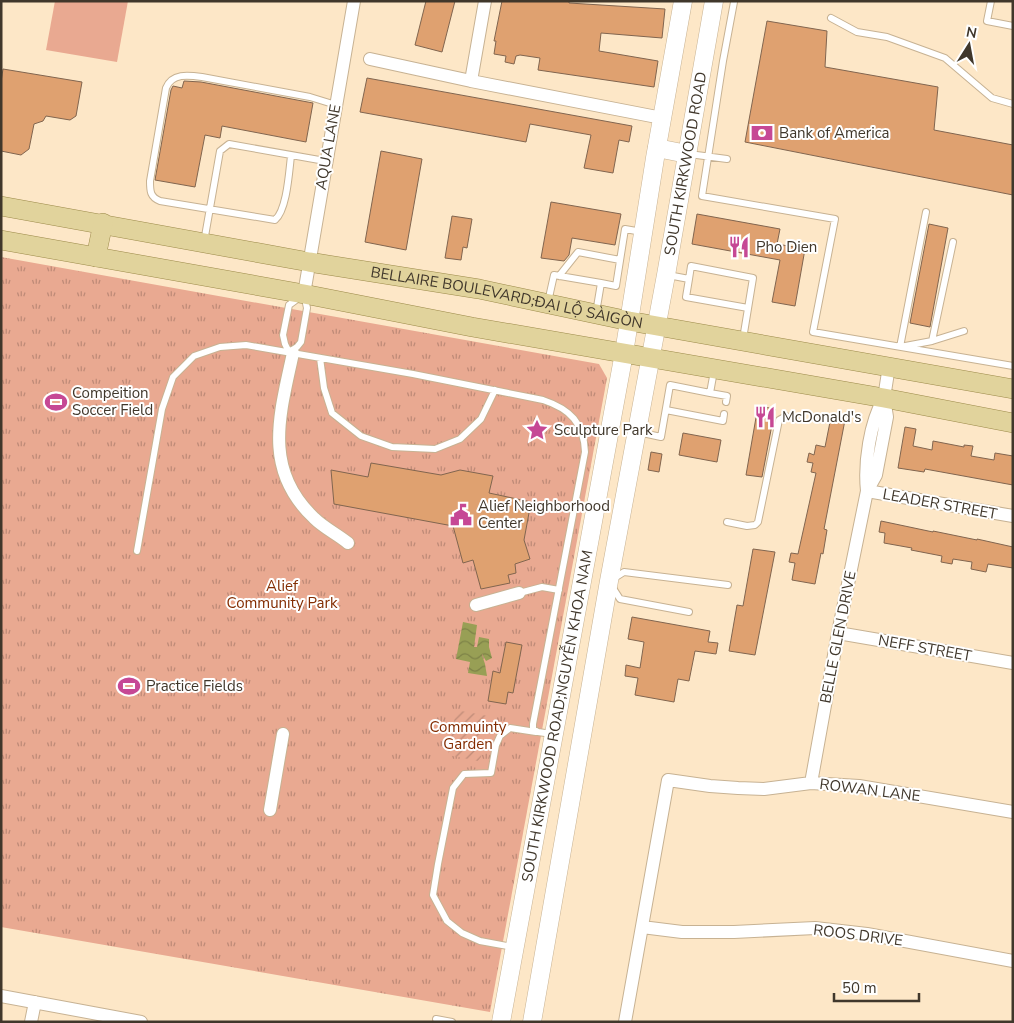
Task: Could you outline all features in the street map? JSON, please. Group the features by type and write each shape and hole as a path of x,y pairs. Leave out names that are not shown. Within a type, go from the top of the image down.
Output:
{"main road":[{"name":"SOUTH KIRKWOOD ROAD","path":"629,321 683,1"},
{"name":"SOUTH KIRKWOOD ROAD","path":"656,325 714,1"},
{"path":"657,148 687,154"},
{"name":"BELLAIRE BOULEVARD;ĐẠI LỘ SÀIGÒN","path":"1,206 103,223 309,262 479,289 629,321 1013,389"},
{"path":"96,257 103,223"},
{"path":"1,240 304,294 472,327 884,398 1013,423"},
{"name":"SOUTH KIRKWOOD ROAD;NGUYỄN KHOA NAM","path":"501,1022 546,733 582,576 629,321"},
{"name":"SOUTH KIRKWOOD ROAD;NGUYỄN KHOA NAM","path":"532,1022 656,325"},
{"path":"582,576 609,581"},
{"path":"546,733 581,740"}],"street":[{"name":"AQUA LANE","path":"304,294 325,161 354,1"},
{"path":"471,81 485,1"},
{"path":"370,59 471,81 662,118"},
{"path":"291,352 278,435 279,452 286,479 295,498 315,520 348,543"},
{"name":"BELLE GLEN DRIVE","path":"811,783 838,632 867,491 865,472 876,413 884,398 889,366"},
{"name":"LEADER STREET","path":"867,491 1013,516"},
{"path":"476,605 521,592"},
{"name":"NEFF STREET","path":"838,632 1013,663"},
{"path":"270,810 283,734"},
{"name":"ROWAN LANE","path":"642,927 668,780 764,789 811,783 859,786 1013,812"},
{"path":"625,1022 642,927"},
{"name":"ROOS DRIVE","path":"642,927 682,932 734,932 815,928 867,934 1013,961"},
{"path":"1,996 141,1022"},
{"path":"32,1022 35,1002"}],"lane":[{"path":"991,1 987,21 1013,26"},
{"path":"734,2 702,196 835,219 814,332 1013,366"},
{"path":"831,18 857,32 887,37 945,58 992,98 1013,104"},
{"path":"292,156 283,208 280,216 275,220 160,201 154,199 151,195 150,181 166,88 169,82 181,76 202,76 310,97 336,105"},
{"path":"204,242 220,152 229,144 325,161"},
{"path":"687,154 727,159"},
{"path":"900,347 926,212"},
{"path":"548,304 554,275 616,286 625,229 643,232"},
{"path":"932,342 953,242"},
{"path":"559,276 578,252 620,260"},
{"path":"742,341 748,308 753,278 691,266 686,297 748,308"},
{"path":"618,275 636,278"},
{"path":"666,275 688,279"},
{"path":"596,314 601,284"},
{"path":"304,294 307,308 301,342 291,352 285,344 283,335 289,305 304,294"},
{"path":"900,347 932,342 964,331"},
{"path":"137,551 162,409 174,377 194,356 220,347 246,345 291,352 495,390 543,400 560,406 570,413 581,428 584,460 533,724 533,729 546,733"},
{"path":"320,358 324,388 332,413 361,436 392,447 435,449 460,439 481,419 495,390"},
{"path":"714,396 715,369"},
{"path":"636,432 661,437 670,385 679,390 702,395 727,396 726,402"},
{"path":"666,410 684,410 713,416 723,421 724,414"},
{"path":"726,522 747,526 756,525 758,522 779,420 786,416"},
{"path":"689,612 620,599 609,581 624,572 728,585"},
{"path":"521,592 542,586 559,590"},
{"path":"514,947 480,941 462,933 447,921 434,894 438,864 453,788 464,774 491,773 496,745 500,736 510,728 546,733"},
{"path":"436,1019 452,1022"}],"green space":[{"path":"55,1 128,1 117,62 46,50"},
{"name":"Alief Community Park","path":"1,257 599,364 607,378 490,1012 1,927"},
{"name":"Commuinty Garden","path":"456,710 488,716 481,757 478,761 448,755"}],"water":[{"path":"463,622 477,625 474,647 477,647 479,637 489,639 492,658 486,661 482,654 487,676 468,673 470,662 456,659"}],"building":[{"path":"426,1 455,1 442,52 415,45"},
{"path":"502,1 569,1 569,3 665,9 662,38 601,33 599,51 658,61 654,87 538,70 540,58 520,55 516,56 514,64 505,62 506,56 494,54 496,41 494,41"},
{"path":"767,21 827,31 825,67 938,87 934,130 1013,145 1013,195 745,142"},
{"path":"3,69 82,82 76,116 70,120 46,116 43,121 34,124 29,149 21,155 1,151 1,82"},
{"path":"367,78 632,126 629,142 619,140 613,173 584,168 591,135 530,124 526,142 360,112"},
{"path":"184,81 201,82 313,103 306,142 222,126 220,138 205,135 195,187 155,180 171,90 173,86 182,88"},
{"path":"381,151 422,159 406,250 365,242"},
{"path":"551,202 621,214 615,245 572,238 569,255 564,261 541,258"},
{"path":"697,214 780,229 777,244 805,249 795,306 772,302 780,260 692,244"},
{"path":"452,216 472,219 467,248 463,247 461,260 445,258"},
{"path":"929,224 948,228 930,327 910,323"},
{"path":"758,406 775,409 762,477 746,475"},
{"path":"831,417 845,420 824,529 827,530 823,554 821,553 815,584 792,580 795,563 789,562 791,553 798,554 816,473 811,472 813,463 807,462 809,453 814,455 816,445 825,447"},
{"path":"905,427 916,429 913,446 932,450 933,441 964,447 964,445 973,446 971,456 994,460 995,453 1013,456 1013,485 925,469 924,472 898,468"},
{"path":"683,433 721,440 717,462 679,455"},
{"path":"651,452 662,454 659,472 648,470"},
{"name":"Alief Neighborhood Center","path":"371,463 441,475 460,470 493,476 489,493 531,502 524,540 530,559 515,564 516,573 508,575 510,583 481,589 473,560 463,563 453,526 334,504 331,470 368,477"},
{"path":"881,521 1013,547 1013,568 988,564 986,572 971,569 972,562 953,559 952,564 941,562 942,556 884,543 885,533 879,532"},
{"path":"753,549 775,552 755,655 729,651 737,605 743,606"},
{"path":"632,617 710,631 708,642 718,643 716,654 695,651 689,681 678,679 674,702 635,695 638,678 625,676 626,665 640,668 644,642 628,639"},
{"path":"506,642 522,645 513,693 508,692 506,704 488,701 493,671 500,673"}],"place":[{"name":"Bank of America","path":"762,133"},
{"name":"Pho Dien","path":"739,247"},
{"name":"Compeition Soccer Field","path":"56,402"},
{"name":"McDonald's","path":"765,417"},
{"name":"Sculpture Park","path":"537,430"},
{"name":"Alief Neighborhood Center","path":"461,515"},
{"name":"Practice Fields","path":"129,686"}]}
